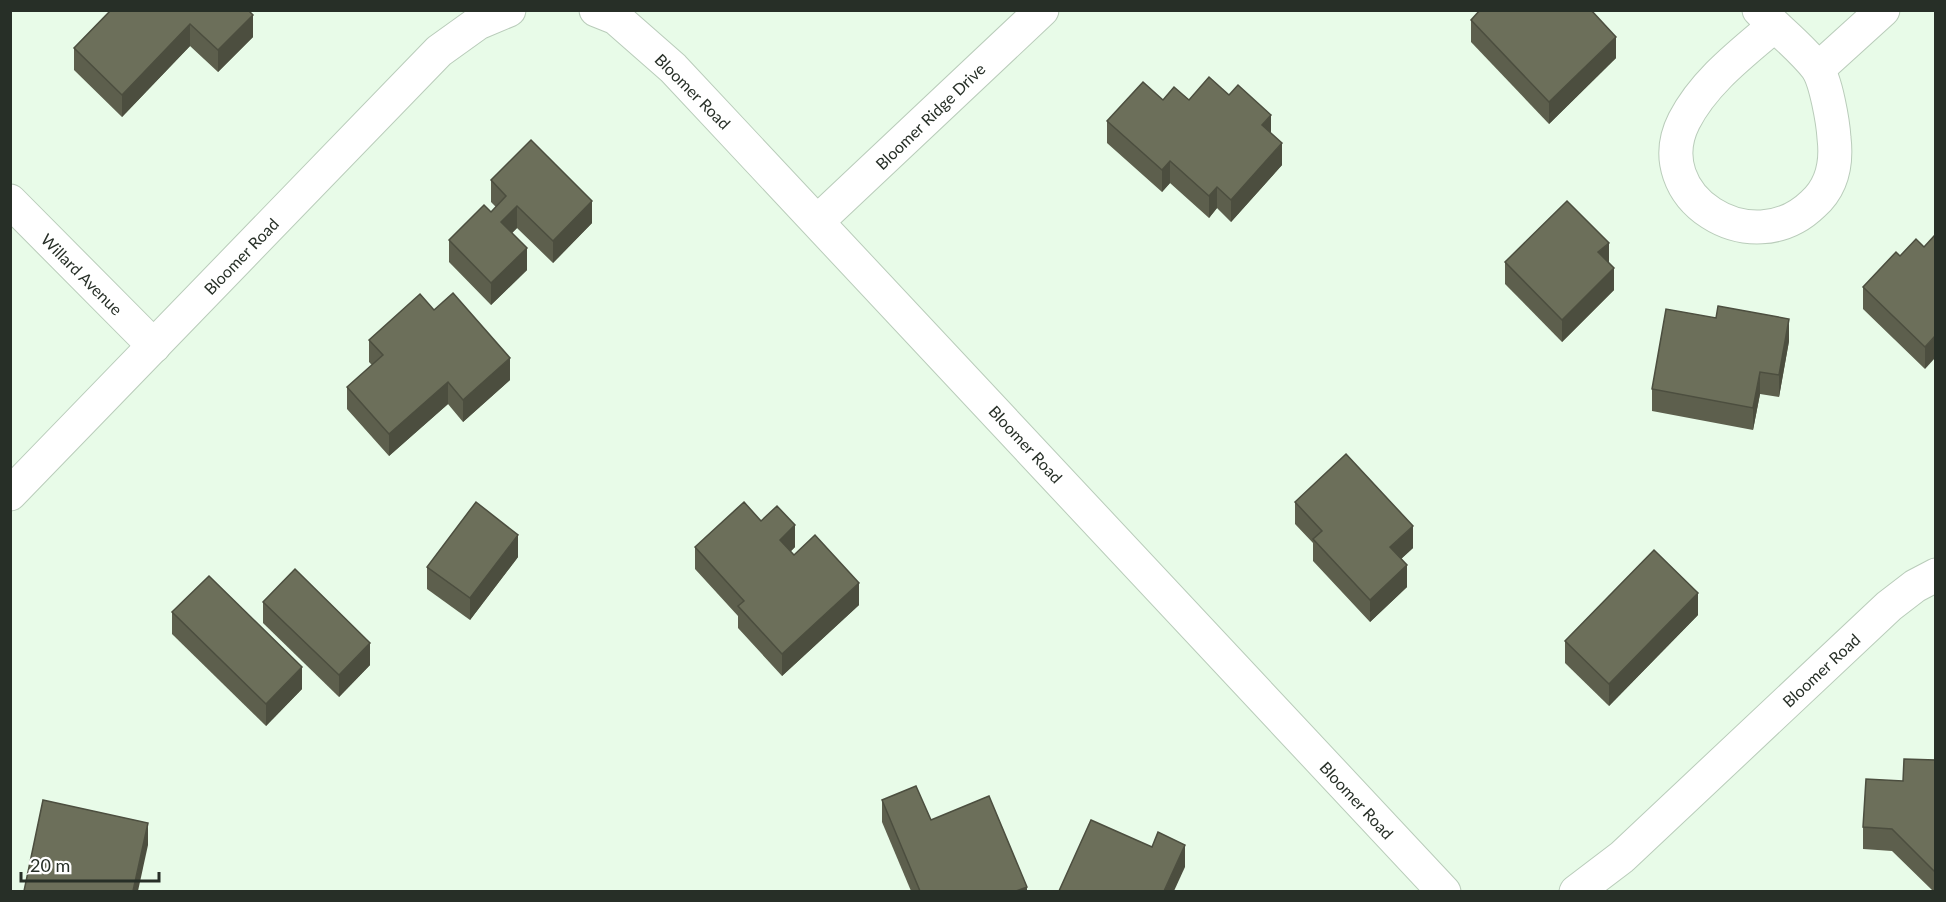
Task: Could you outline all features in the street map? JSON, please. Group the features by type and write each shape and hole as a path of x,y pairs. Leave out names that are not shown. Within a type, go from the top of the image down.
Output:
{"street":[{"name":"Bloomer Road","path":"10,494 439,51 478,23 508,10"},
{"name":"Bloomer Road","path":"596,10 616,18 672,68 818,221 1444,891"},
{"name":"Bloomer Ridge Drive","path":"818,221 1042,10"},
{"path":"1818,69 1883,10"},
{"path":"1766,18 1818,69 1833,124 1836,154 1829,183 1821,196 1804,213 1788,223 1760,229 1735,226 1713,216 1693,196 1681,176 1676,153 1683,123 1707,88 1736,58 1766,18"},
{"name":"Willard Avenue","path":"10,201 154,346"},
{"name":"Bloomer Road","path":"1576,891 1622,857 1889,606 1915,586 1935,575"}],"building":[{"path":"111,10 248,10 253,15 218,50 190,24 122,95 74,48"},
{"path":"1480,10 1591,10 1616,37 1549,102 1471,20"},
{"path":"1209,77 1229,95 1238,85 1271,115 1262,125 1282,143 1231,200 1217,187 1209,196 1170,161 1162,170 1107,121 1143,82 1163,100 1174,87 1189,100"},
{"path":"531,140 592,201 553,241 517,206 501,222 527,248 491,283 449,240 484,205 491,212 506,196 491,180"},
{"path":"1567,201 1609,243 1598,252 1614,268 1562,320 1505,262"},
{"path":"1935,235 1935,336 1925,347 1863,287 1896,252 1900,256 1916,239 1924,247"},
{"path":"453,293 510,358 463,400 448,382 389,434 347,387 383,355 369,340 420,294 434,310"},
{"path":"1718,306 1789,319 1779,375 1760,372 1753,408 1652,389 1666,309 1716,318"},
{"path":"1346,454 1413,526 1390,547 1407,565 1370,600 1313,539 1322,531 1295,502"},
{"path":"476,502 518,535 470,598 427,567"},
{"path":"744,502 761,521 777,506 795,525 780,540 794,555 815,535 859,583 782,654 738,606 744,601 695,547"},
{"path":"1654,550 1698,593 1609,684 1565,641"},
{"path":"295,569 370,643 339,675 263,602"},
{"path":"209,576 302,667 266,704 172,612"},
{"path":"1904,759 1935,760 1935,872 1892,829 1863,827 1866,779 1903,781"},
{"path":"916,786 931,820 989,796 1027,887 1016,891 920,891 882,800"},
{"path":"43,800 148,823 133,891 24,891"},
{"path":"1091,820 1152,847 1158,832 1185,845 1164,891 1059,891"}]}
